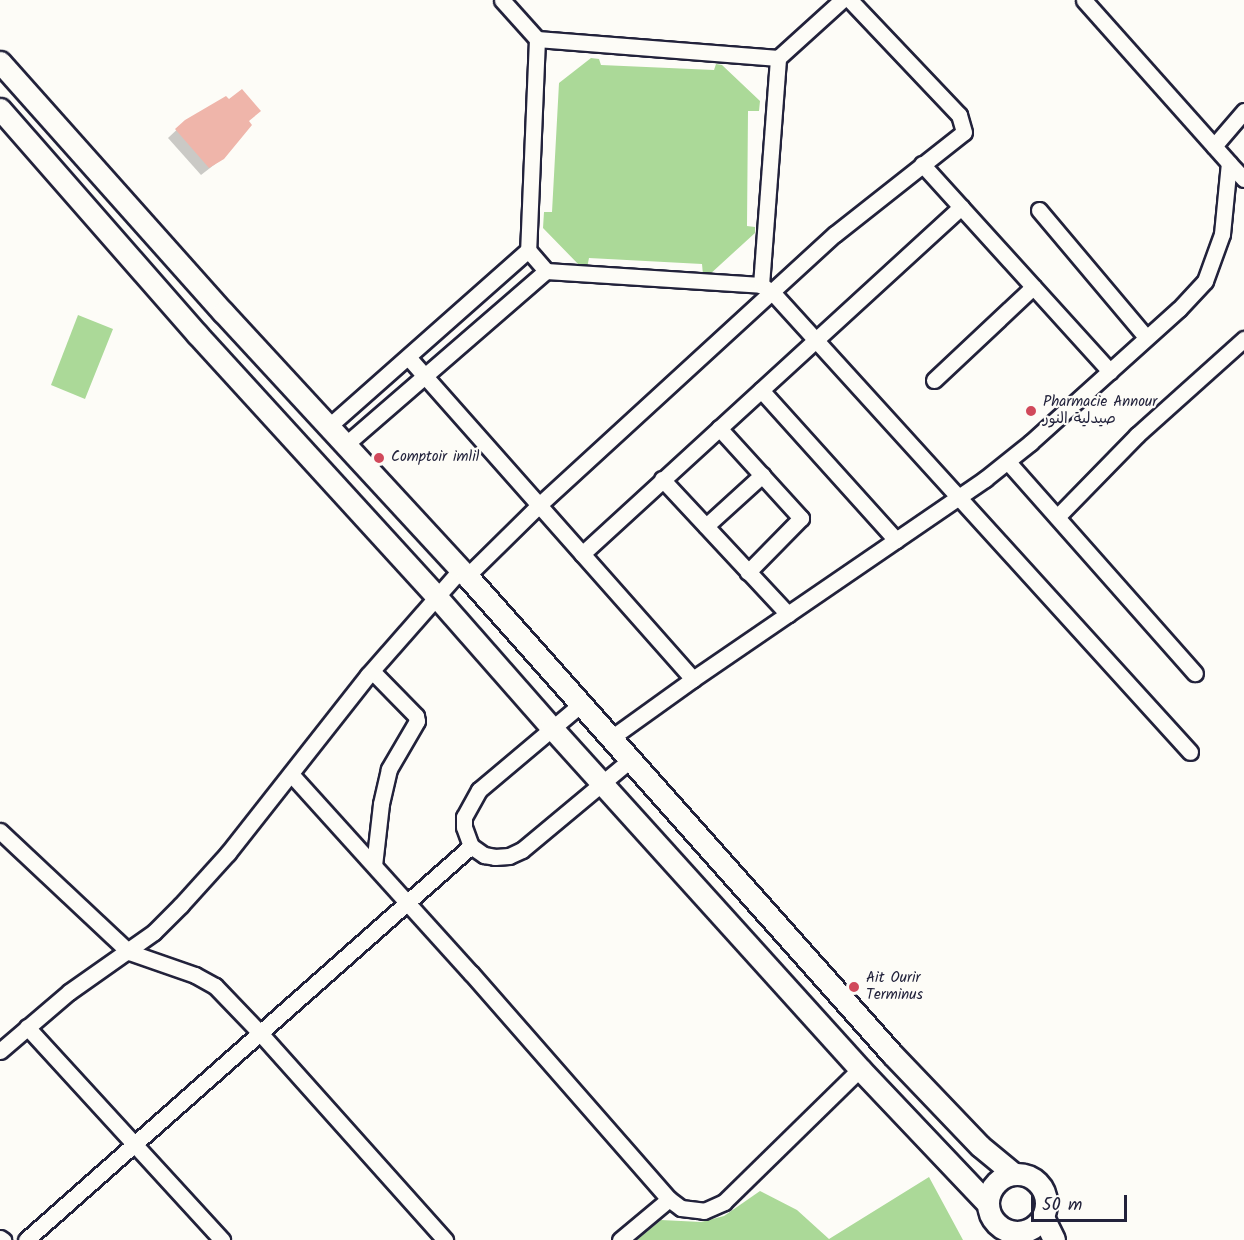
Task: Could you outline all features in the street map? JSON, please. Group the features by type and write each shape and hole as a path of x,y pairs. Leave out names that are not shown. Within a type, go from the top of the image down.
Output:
{"main road":[{"path":"0,109 197,334 435,595 551,727 861,1069 988,1204 996,1224 1020,1236 1043,1217 1047,1207 1041,1187 1034,1179 1014,1174 980,1146 892,1054 464,573 4,75"},
{"path":"160,292 186,270"},
{"path":"197,334 223,312"},
{"path":"988,1204 995,1184 1014,1174"},
{"path":"1043,1217 1054,1240"}],"street":[{"path":"502,0 537,39 778,58"},
{"path":"767,289 778,58 842,0"},
{"path":"0,1051 69,992 129,952 154,932 228,853 435,595 464,573 539,505 698,358 767,289 922,164 956,140 963,132 963,124 959,115 850,0"},
{"path":"1084,0 1244,179"},
{"path":"537,39 528,250 546,271 767,289 1190,752"},
{"path":"1214,146 1244,111"},
{"path":"611,738 1008,462 1194,294 1212,267 1222,234 1229,163"},
{"path":"922,164 1110,371"},
{"path":"582,554 961,207"},
{"path":"1039,210 1146,337"},
{"path":"328,427 528,250"},
{"path":"345,445 546,271"},
{"path":"934,380 1033,287"},
{"path":"1058,517 1137,435 1244,339"},
{"path":"408,357 423,377 693,679"},
{"path":"761,390 896,540"},
{"path":"719,428 801,518 748,572"},
{"path":"1008,462 1195,673"},
{"path":"706,526 762,475"},
{"path":"662,479 788,614"},
{"path":"372,671 416,716 417,721 389,769 381,804 374,865"},
{"path":"580,705 478,790 464,817 464,827 471,846 484,855 495,857 509,856 522,850 630,760"},
{"path":"291,774 408,902 669,1199 681,1208 693,1212 714,1209 724,1202 861,1069"},
{"path":"0,831 129,952 195,975 215,986 260,1033 445,1240"},
{"path":"26,1240 471,846"},
{"path":"27,1027 222,1240"},
{"path":"620,1240 669,1199"}],"green space":[{"path":"591,58 599,59 601,65 714,70 716,64 722,65 760,101 759,111 748,111 747,226 755,227 755,233 709,275 703,275 702,264 589,258 587,268 581,267 543,228 544,212 552,212 559,83"},
{"path":"78,315 113,329 85,399 51,385"},
{"path":"929,1177 963,1240 637,1240 661,1220 701,1222 724,1216 760,1191 797,1210 829,1239"}],"building":[{"path":"242,89 261,111 249,121 252,125 224,159 209,168 175,129 185,120 226,96 229,99"}],"place":[{"name":"Pharmacie Annour صيدلية النور","path":"1031,411"},
{"name":"Comptoir imlil","path":"379,458"},
{"name":"Ait Ourir Terminus","path":"854,987"}]}
